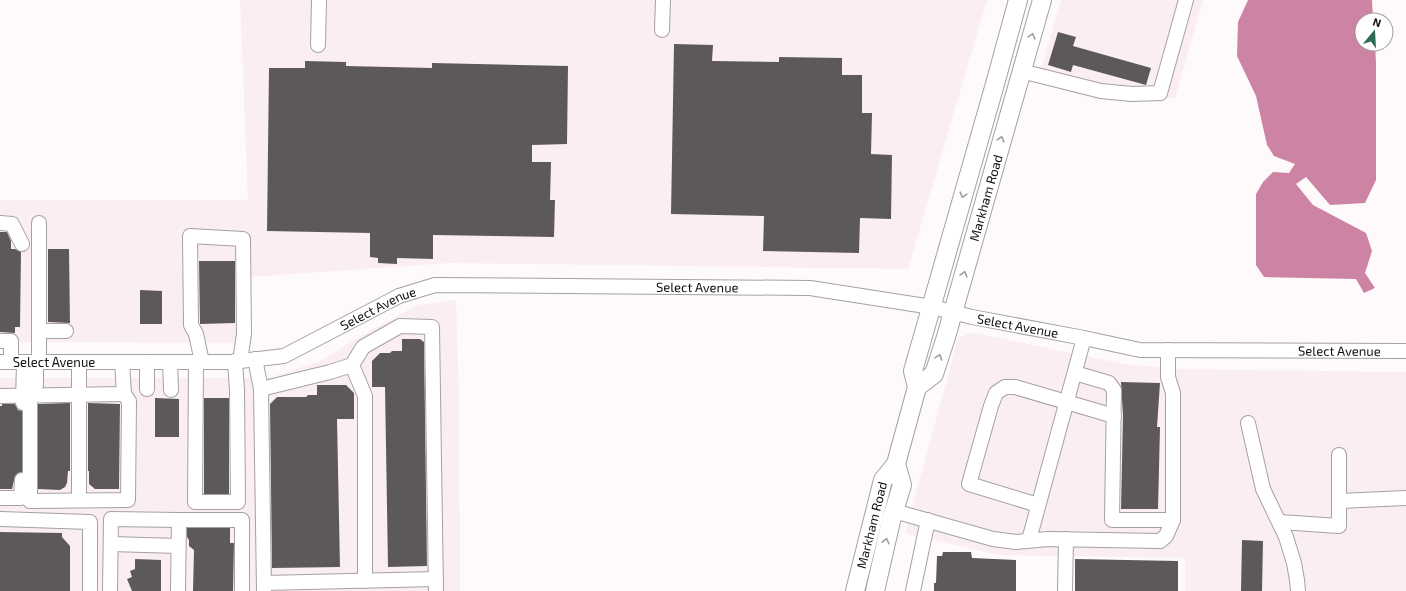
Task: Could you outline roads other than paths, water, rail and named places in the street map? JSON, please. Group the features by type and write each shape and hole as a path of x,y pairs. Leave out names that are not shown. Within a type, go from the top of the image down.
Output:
{"main road":[{"name":"Markham Road","path":"855,591 883,480 896,464 917,387 913,371 923,332 932,307 1018,0"},
{"name":"Markham Road","path":"917,387 934,374 954,312 975,231 1042,0"},
{"name":"Markham Road","path":"875,591 894,511 902,485 896,464"}],"street":[{"path":"318,45 320,0"},
{"path":"662,30 663,0"},
{"path":"1021,71 1101,91 1132,94 1160,92 1186,0"},
{"path":"22,362 39,331 39,223"},
{"path":"0,224 12,224 22,244"},
{"path":"190,236 243,239 244,334 237,361 238,502 195,502 199,362 196,334 191,325 190,236"},
{"name":"Select Avenue","path":"22,362 199,362 255,360 284,356 399,296 435,285 810,288 932,307 972,317 1140,350 1406,351"},
{"path":"255,360 261,389 264,587 365,581 436,585 433,328 431,326 400,326 363,348 352,365 261,389"},
{"path":"39,331 66,331"},
{"path":"1029,540 1084,338"},
{"path":"0,341 11,341 36,385 26,395 21,498 0,498"},
{"path":"894,511 993,539 1016,542 1048,539 1160,541 1166,536 1173,520 1173,393 1168,377 1168,350"},
{"path":"79,362 80,500"},
{"path":"26,395 30,501 128,500 129,401 124,394 122,362"},
{"path":"147,362 147,389"},
{"path":"170,362 171,390"},
{"path":"352,365 365,396 365,581"},
{"path":"1075,373 1109,383 1114,390 1112,520 1173,520"},
{"path":"1038,505 969,484 996,393 1005,387 1015,387 1114,416"},
{"path":"0,396 124,394"},
{"path":"1248,424 1263,489 1286,537 1294,564 1298,591"},
{"path":"1280,522 1339,526 1339,455"},
{"path":"1339,501 1406,498"},
{"path":"0,519 90,522 90,591"},
{"path":"110,591 111,519 242,520 242,591"},
{"path":"178,591 179,520"},
{"path":"914,591 928,520"},
{"path":"1066,539 1066,591"},
{"path":"111,544 178,546"}]}
